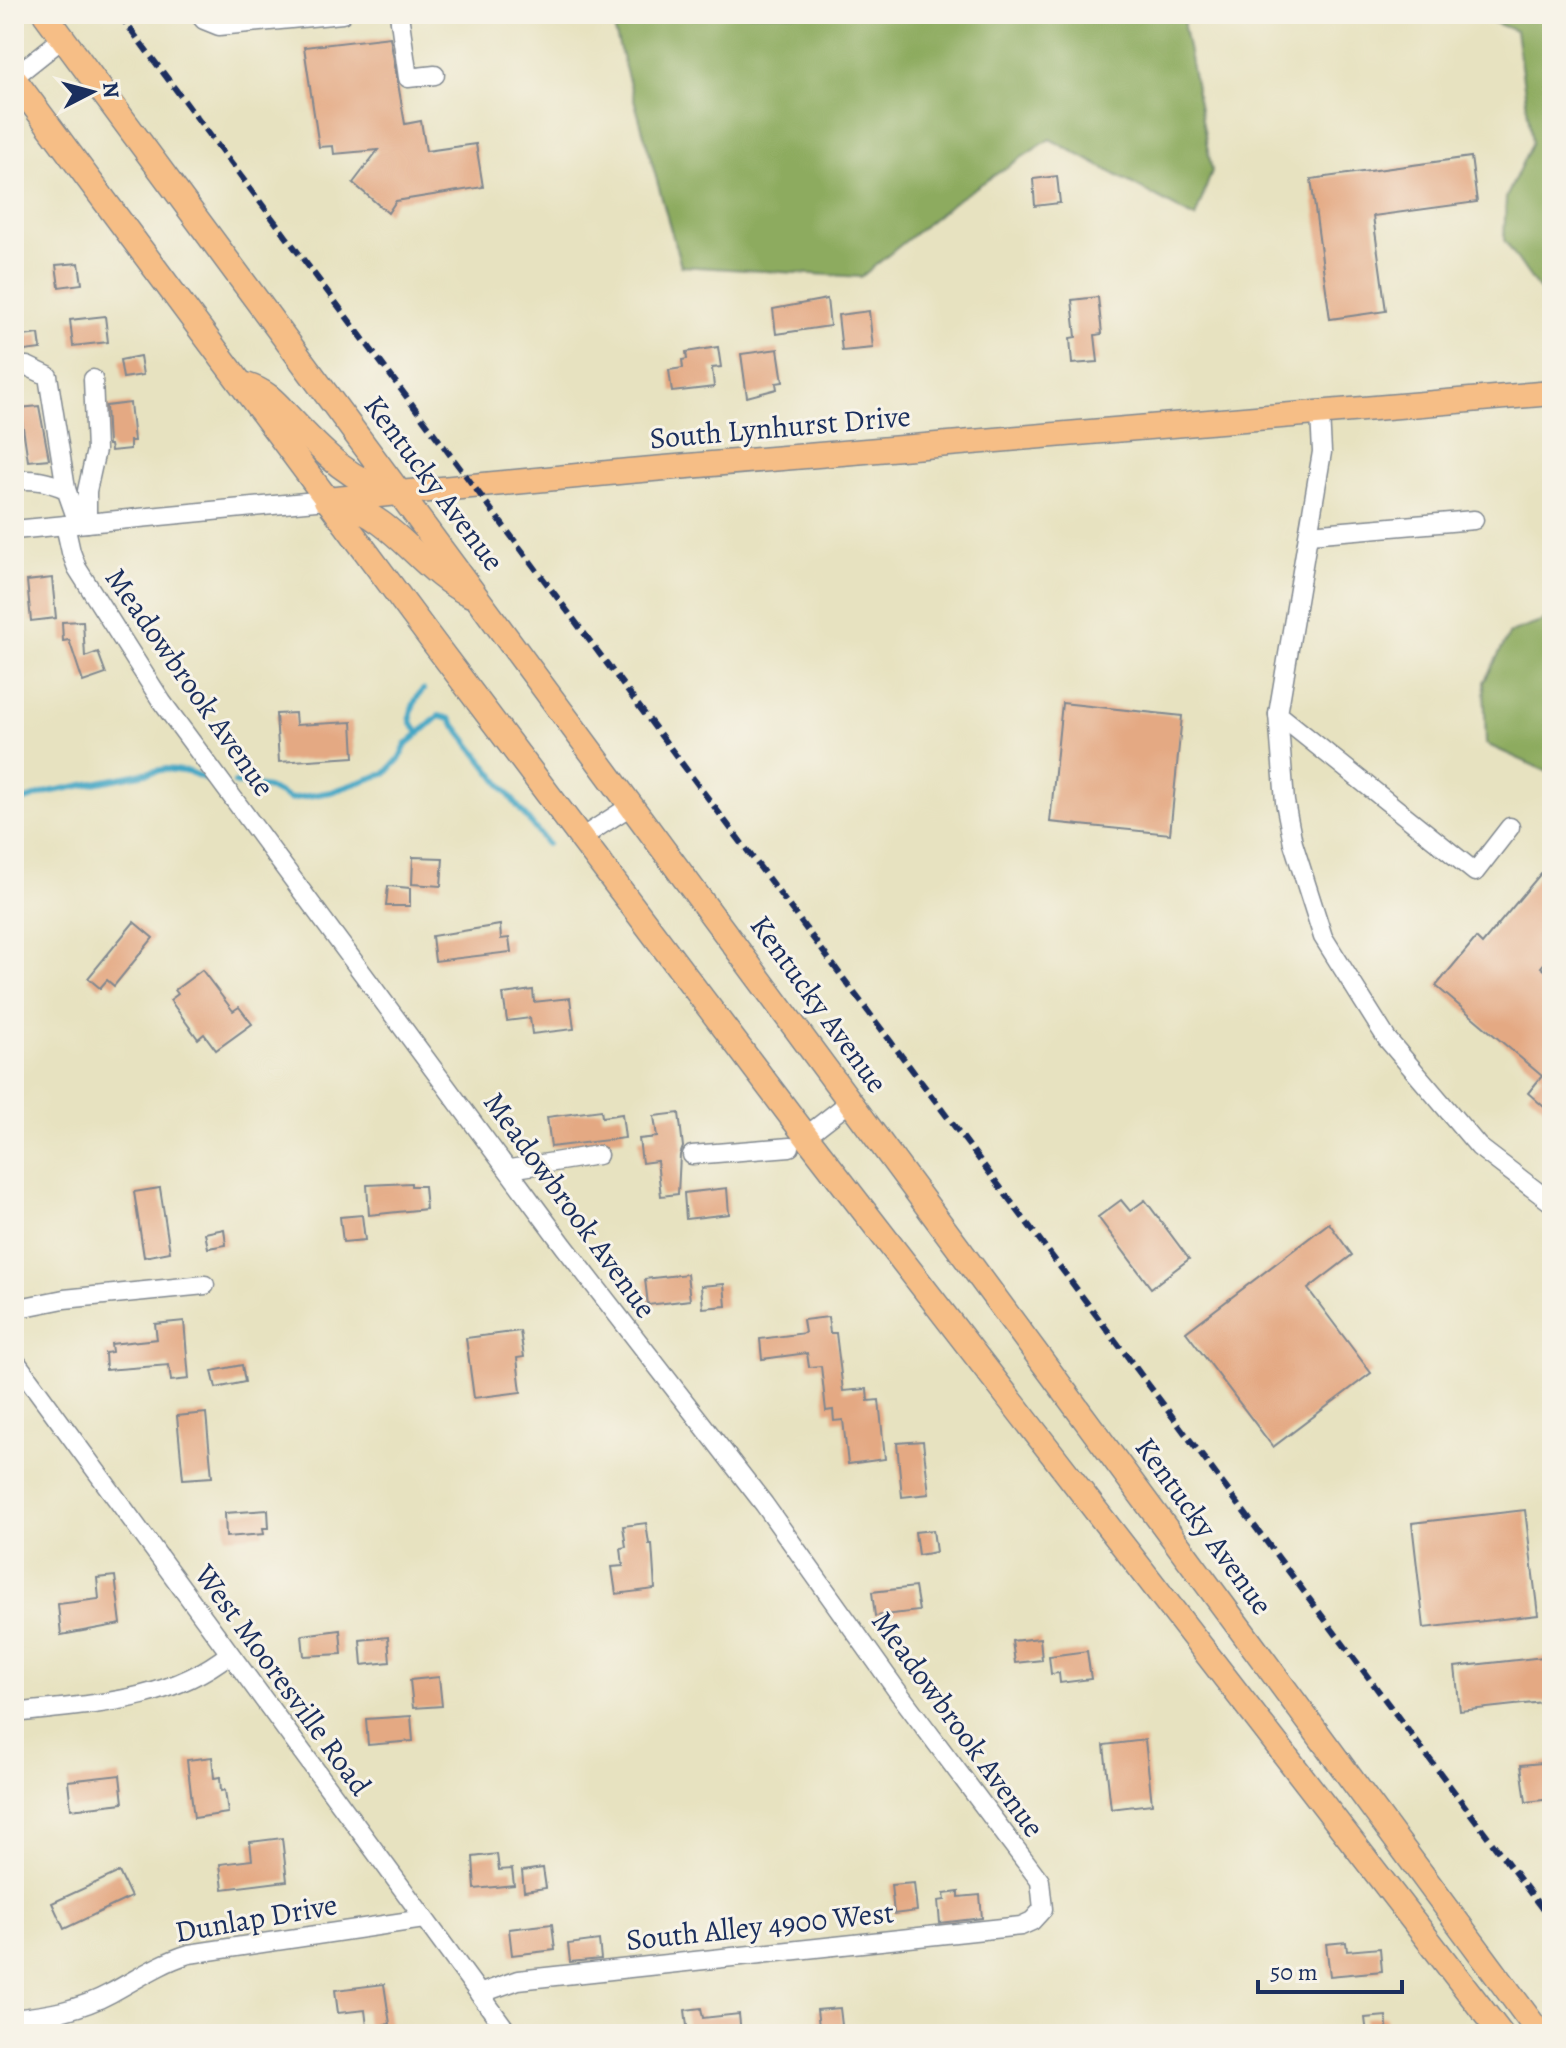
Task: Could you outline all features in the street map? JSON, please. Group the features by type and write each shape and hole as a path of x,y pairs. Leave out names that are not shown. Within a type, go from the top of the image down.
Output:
{"main road":[{"name":"Kentucky Avenue","path":"45,14 1540,2034"},
{"path":"14,78 581,838 798,1142 1501,2034"},
{"path":"239,382 264,391 300,429 354,477 370,485 401,493"},
{"name":"South Lynhurst Drive","path":"326,500 629,471 1552,393"},
{"path":"326,500 351,505 380,521 406,541 442,578 480,599"}],"street":[{"path":"199,14 204,20 219,26 342,14"},
{"path":"399,14 408,78 435,75"},
{"path":"14,78 63,38"},
{"path":"14,366 27,366 48,376 66,489 77,523"},
{"path":"77,523 96,450 93,379"},
{"path":"1320,414 1322,452 1278,714 1285,802 1293,843 1323,937 1387,1039 1479,1147 1552,1203"},
{"path":"14,481 46,481 66,489"},
{"name":"South Lynhurst Drive","path":"14,530 326,500"},
{"path":"1309,534 1474,520"},
{"name":"Meadowbrook Avenue","path":"77,523 71,552 77,568 144,677 643,1350 764,1504 898,1692 1040,1881 1043,1909"},
{"path":"1278,714 1475,872 1510,827"},
{"path":"581,838 632,805"},
{"path":"692,1155 798,1142 851,1101"},
{"path":"510,1169 598,1155"},
{"path":"14,1309 64,1299 205,1285"},
{"name":"West Mooresville Road","path":"14,1359 509,2034"},
{"path":"14,1713 142,1697 184,1682 229,1654"},
{"name":"South Alley 4900 West","path":"479,1994 518,1980 1021,1926 1032,1921 1043,1909"},
{"name":"Dunlap Drive","path":"14,2019 51,2015 77,2008 110,1994 155,1966 189,1954 424,1919"}],"green space":[{"path":"610,14 1184,14 1212,171 1195,218 1050,139 955,201 861,277 681,266"},
{"path":"1492,14 1552,14 1552,375 1547,375 1541,293 1504,240 1506,198 1532,142 1516,31 1493,22"},
{"path":"1552,618 1552,774 1486,744 1484,682 1510,633"}],"building":[{"path":"390,37 405,124 421,121 426,151 476,144 483,187 396,201 388,213 353,183 378,150 334,154 333,146 319,147 304,47"},
{"path":"1471,157 1477,202 1373,216 1386,311 1330,319 1311,179"},
{"path":"1057,176 1060,203 1035,206 1033,179"},
{"path":"79,263 82,284 59,287 56,265"},
{"path":"1098,297 1102,334 1095,335 1098,362 1072,364 1070,338 1076,337 1072,300"},
{"path":"827,299 830,326 776,334 773,309"},
{"path":"869,311 873,348 842,351 838,315"},
{"path":"105,316 108,342 73,346 70,320"},
{"path":"39,334 41,349 17,352 15,337"},
{"path":"718,347 721,367 712,368 714,387 672,392 669,370 683,368 682,360 687,359 686,352"},
{"path":"778,349 783,382 776,383 777,389 747,397 741,354"},
{"path":"140,356 143,375 123,378 120,360"},
{"path":"130,403 134,441 130,441 130,449 111,451 106,406"},
{"path":"39,406 49,459 28,461 20,408"},
{"path":"52,578 56,618 31,621 27,581"},
{"path":"83,621 85,657 98,652 106,674 83,682 69,640 63,641 62,622"},
{"path":"1062,703 1182,716 1170,834 1050,822"},
{"path":"295,713 296,725 352,722 354,757 279,762 276,714"},
{"path":"413,857 443,858 441,886 412,884"},
{"path":"1552,860 1552,954 1541,967 1552,976 1552,1114 1528,1093 1542,1076 1436,986 1476,938 1482,944"},
{"path":"388,886 410,888 410,906 386,906"},
{"path":"134,922 153,938 114,986 107,980 100,988 88,978"},
{"path":"500,925 501,939 509,938 511,952 435,961 432,936"},
{"path":"202,970 233,1011 239,1007 252,1024 216,1050 204,1034 198,1039 170,1000 178,994 175,990"},
{"path":"533,990 534,1002 570,998 574,1029 532,1034 530,1018 507,1021 503,994"},
{"path":"601,1110 602,1117 622,1114 625,1138 551,1147 547,1117"},
{"path":"679,1113 683,1147 678,1194 661,1196 657,1161 642,1163 639,1139 657,1137 654,1116"},
{"path":"411,1183 411,1186 424,1186 426,1209 369,1215 367,1185"},
{"path":"160,1188 170,1252 144,1257 134,1192"},
{"path":"727,1188 729,1214 686,1219 684,1193"},
{"path":"1121,1200 1130,1211 1145,1200 1189,1259 1151,1288 1098,1217"},
{"path":"362,1215 365,1240 343,1242 340,1217"},
{"path":"1329,1223 1352,1255 1308,1289 1371,1373 1273,1447 1186,1332"},
{"path":"224,1229 226,1245 208,1248 205,1233"},
{"path":"687,1274 690,1300 648,1305 645,1279"},
{"path":"724,1284 726,1306 703,1308 701,1286"},
{"path":"828,1317 830,1333 836,1333 843,1391 867,1389 868,1401 879,1400 885,1459 848,1464 843,1420 834,1421 833,1410 826,1411 821,1366 809,1367 807,1353 762,1359 760,1339 805,1333 803,1320"},
{"path":"184,1321 189,1379 171,1381 169,1365 106,1370 105,1353 112,1352 111,1344 157,1339 155,1324"},
{"path":"520,1331 524,1357 517,1358 521,1392 474,1398 466,1338"},
{"path":"242,1365 245,1382 216,1388 212,1371"},
{"path":"206,1413 212,1477 183,1479 177,1416"},
{"path":"923,1441 929,1494 902,1497 897,1443"},
{"path":"268,1510 269,1528 263,1528 264,1534 226,1537 225,1513"},
{"path":"1525,1510 1538,1615 1424,1628 1412,1523"},
{"path":"646,1523 649,1544 652,1544 655,1589 616,1594 612,1567 623,1566 621,1548 626,1547 623,1526"},
{"path":"933,1530 936,1552 918,1555 915,1532"},
{"path":"115,1576 121,1624 61,1635 58,1604 99,1599 97,1578"},
{"path":"915,1587 919,1611 875,1616 872,1592"},
{"path":"340,1630 342,1654 304,1656 302,1635"},
{"path":"388,1637 390,1662 362,1665 360,1640"},
{"path":"1040,1638 1042,1660 1015,1663 1012,1641"},
{"path":"1087,1651 1091,1679 1060,1683 1059,1673 1051,1674 1049,1656"},
{"path":"1552,1656 1552,1701 1460,1711 1455,1667"},
{"path":"439,1677 442,1706 413,1708 410,1680"},
{"path":"411,1716 413,1741 368,1745 366,1719"},
{"path":"1145,1740 1152,1804 1111,1809 1104,1745"},
{"path":"212,1757 214,1778 220,1777 228,1813 194,1818 187,1760"},
{"path":"1552,1762 1552,1799 1526,1802 1521,1765"},
{"path":"120,1775 123,1803 71,1809 68,1781"},
{"path":"282,1838 287,1881 223,1889 220,1864 252,1860 250,1842"},
{"path":"497,1854 499,1870 512,1869 514,1885 475,1889 473,1857"},
{"path":"543,1868 546,1888 524,1891 522,1871"},
{"path":"119,1872 131,1897 64,1929 52,1903"},
{"path":"914,1883 917,1911 894,1914 891,1885"},
{"path":"959,1892 959,1897 980,1895 982,1918 940,1923 938,1901 945,1900 944,1894"},
{"path":"552,1924 555,1950 512,1955 509,1929"},
{"path":"599,1940 601,1959 570,1962 568,1944"},
{"path":"1346,1942 1347,1951 1380,1948 1382,1971 1330,1976 1326,1944"},
{"path":"384,1984 390,2024 367,2027 365,2010 338,2013 335,1990"},
{"path":"701,2008 703,2018 739,2014 741,2034 688,2034 685,2010"},
{"path":"840,2008 843,2034 820,2034 817,2010"},
{"path":"1386,2016 1388,2034 1367,2034 1365,2018"}],"waterway":[{"path":"419,732 412,724 411,717 414,704 423,690"},
{"path":"235,783 268,788 290,799 331,792 386,773 399,759 406,745 439,716 450,719 547,844"},
{"path":"14,804 48,792 166,769 190,772 215,783"}],"railway":[{"path":"119,14 1552,1922"}]}
